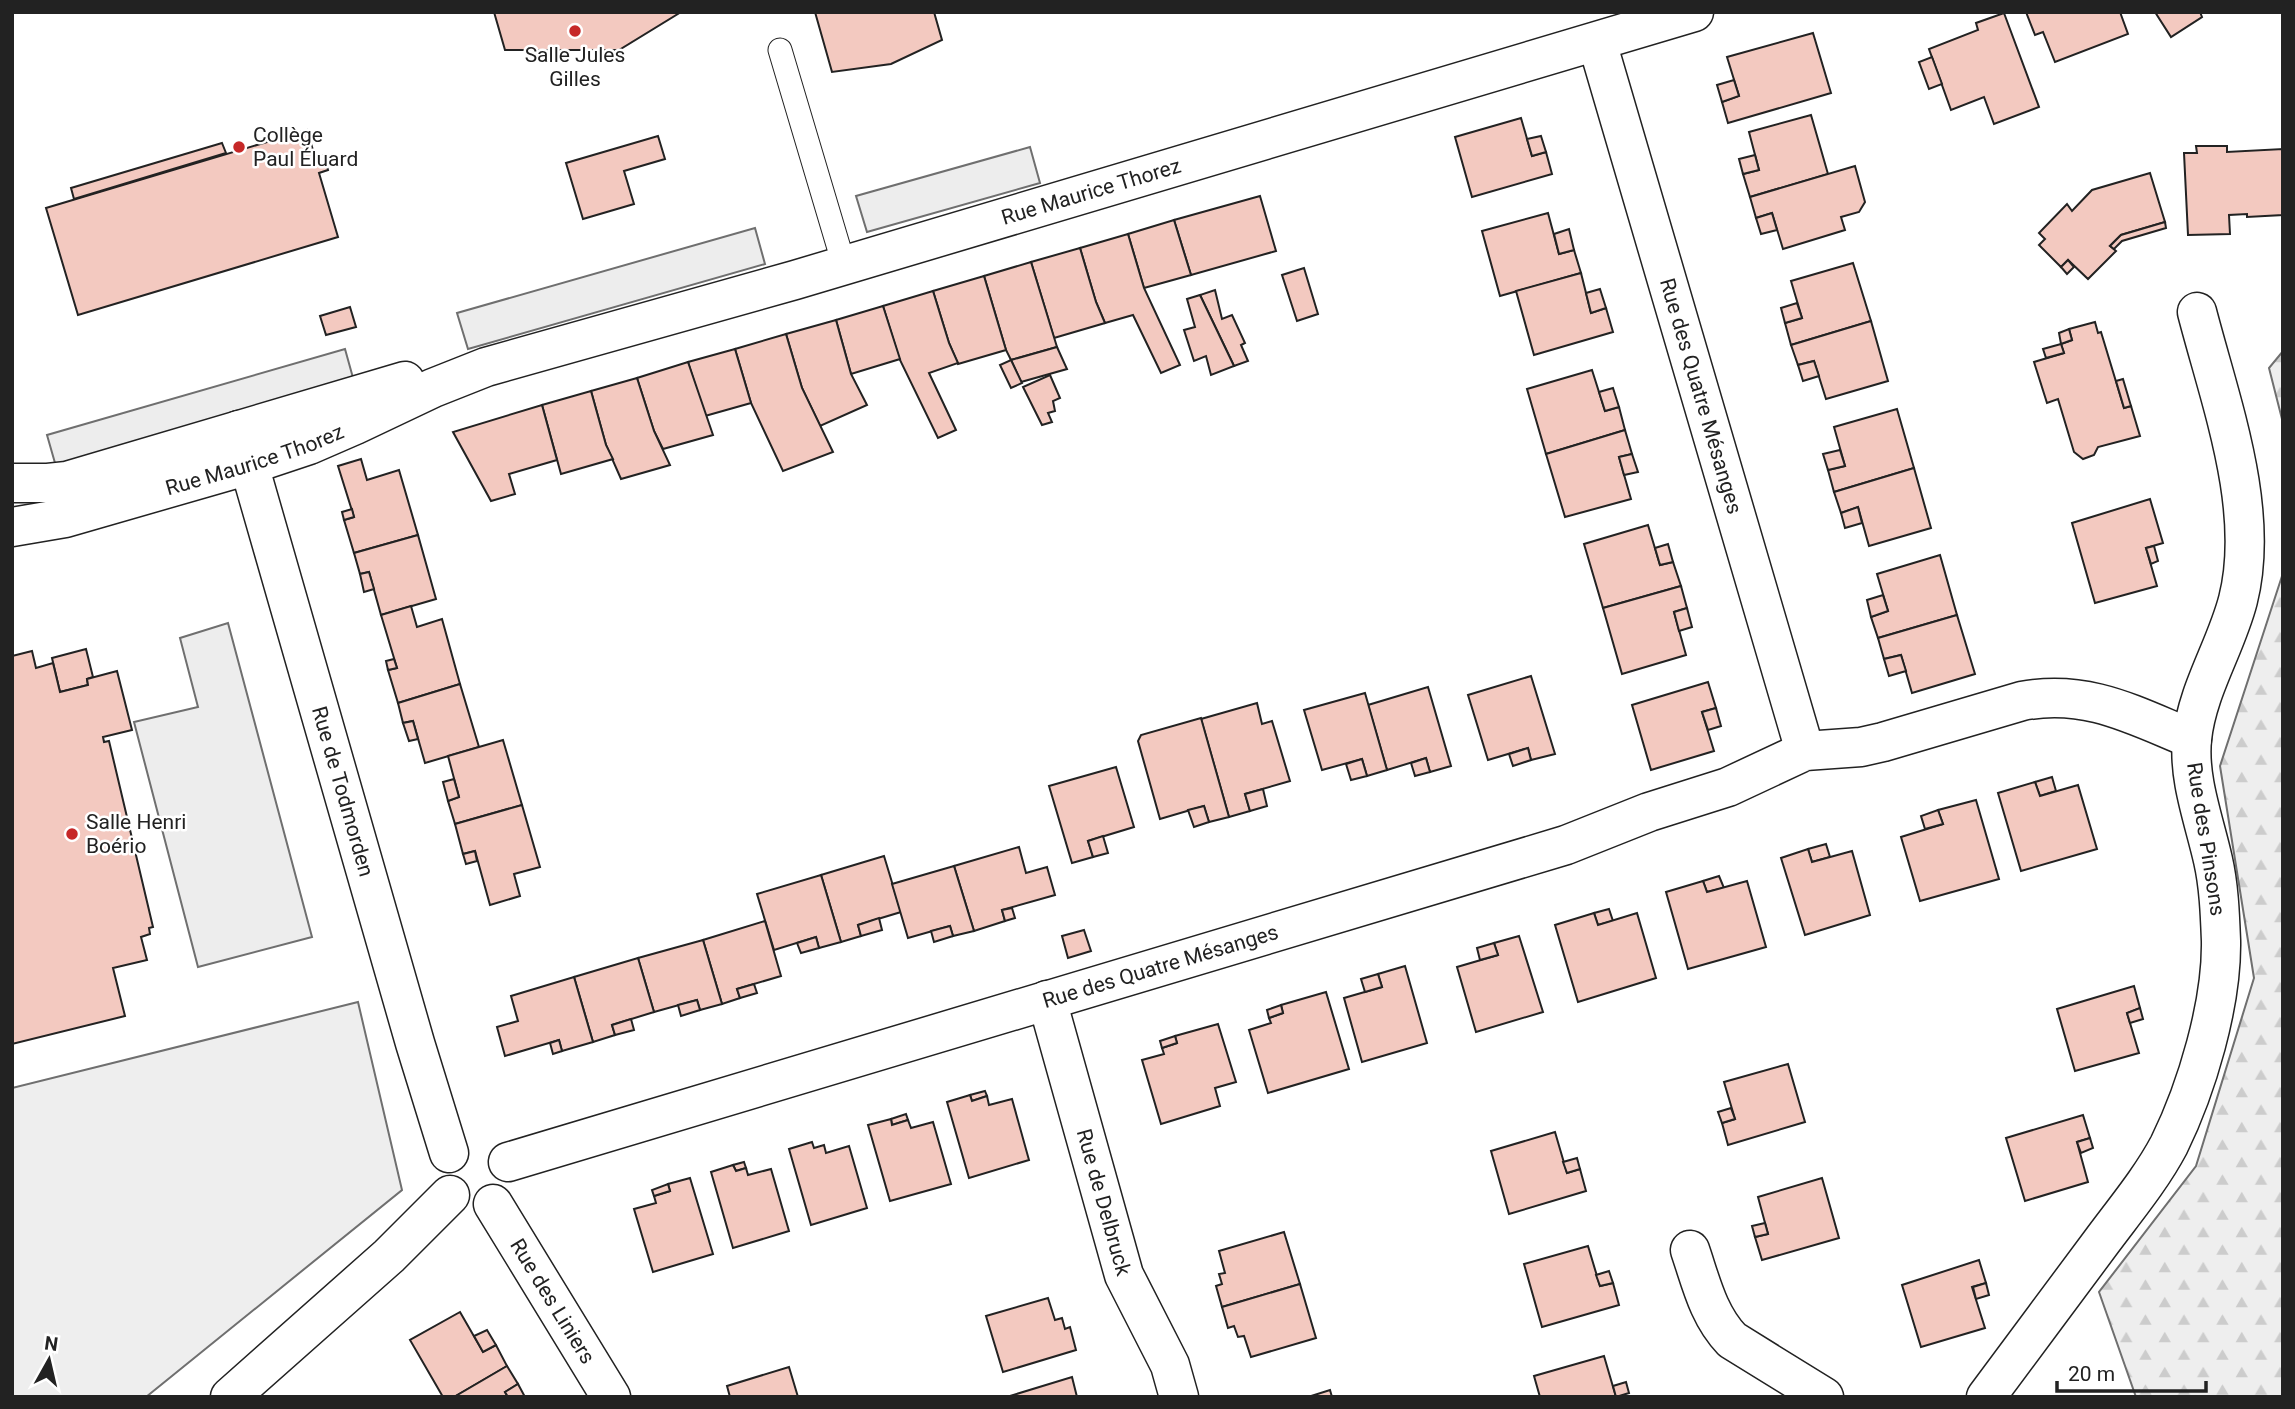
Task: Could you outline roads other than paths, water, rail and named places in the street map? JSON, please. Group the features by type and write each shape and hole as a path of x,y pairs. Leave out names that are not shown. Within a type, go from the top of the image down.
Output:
{"street":[{"name":"Rue Maurice Thorez","path":"12,483 66,481 244,447 332,435 433,388 486,368 844,265 1695,12"},
{"name":"Rue des Quatre Mésanges","path":"1597,42 1805,751"},
{"name":"Rue des Pinsons","path":"1986,1397 2154,1170 2169,1144 2194,1081 2215,1006 2221,942 2214,862 2192,764 2192,739 2196,715 2238,600 2244,570 2245,543 2244,508 2237,469 2197,312"},
{"name":"Rue Maurice Thorez","path":"12,527 65,517 244,447"},
{"name":"Rue de Todmorden","path":"244,447 449,1153"},
{"name":"Rue des Quatre Mésanges","path":"508,1162 1566,845 1649,812 1728,787 1805,751 1861,747 2022,701 2045,697 2096,702 2192,739"},
{"name":"Rue de Delbruck","path":"1046,1000 1124,1275 1170,1364 1179,1397"},
{"path":"481,1140 498,1147 508,1162 509,1185 500,1199 493,1204 478,1209 462,1206 445,1190 442,1167 449,1153 463,1142 481,1140"},
{"path":"230,1397 389,1256 450,1195"},
{"name":"Rue des Liniers","path":"493,1204 611,1397"},
{"path":"1690,1250 1711,1311 1720,1327 1732,1340 1824,1397"}],"lane":[{"path":"780,50 844,265"}],"place":[{"name":"Salle Jules Gilles","path":"575,31"},
{"name":"Collège Paul Éluard","path":"239,147"},
{"name":"Salle Henri Boério","path":"72,834"}]}
